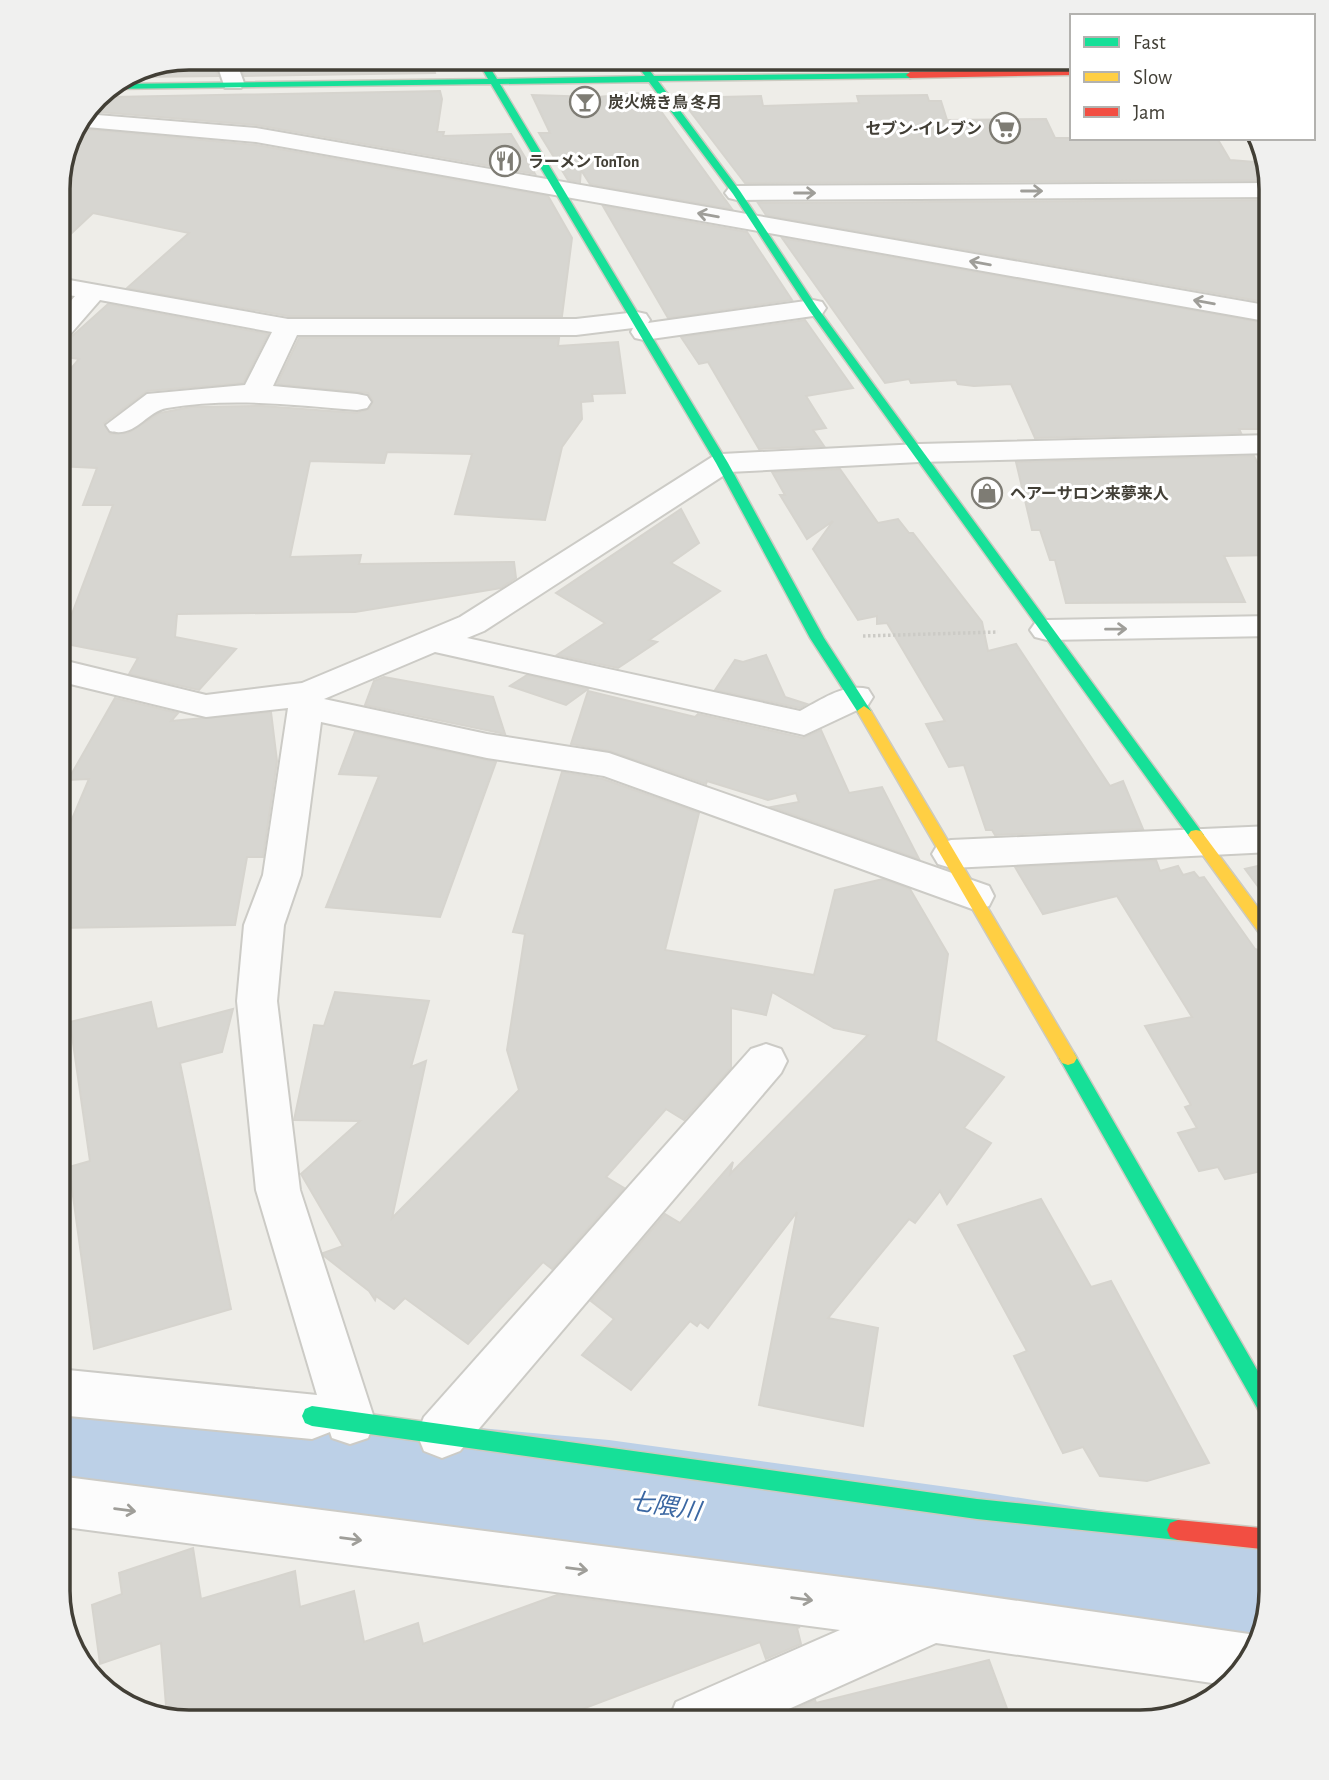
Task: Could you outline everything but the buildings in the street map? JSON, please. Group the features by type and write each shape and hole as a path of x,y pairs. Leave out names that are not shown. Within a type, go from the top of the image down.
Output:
{"street":[{"path":"229,70 233,83"},
{"path":"488,70 722,463 817,638 951,854 1259,1392"},
{"path":"645,70 737,193 754,223 813,308 1259,920"},
{"path":"130,86 1070,72"},
{"path":"92,121 256,135 1259,312"},
{"path":"737,193 1259,190"},
{"path":"70,287 288,327 640,326 813,308"},
{"path":"70,318 94,290"},
{"path":"258,393 260,382 288,327"},
{"path":"120,425 157,400 258,393 357,402"},
{"path":"306,700 472,624 722,463 919,453 1259,444"},
{"path":"1047,630 1259,626"},
{"path":"436,642 804,723 856,697"},
{"path":"70,673 206,706 306,700 487,746 609,765 975,896"},
{"path":"306,700 282,875 264,925 257,1001 278,1190 331,1418"},
{"path":"951,854 1259,839"},
{"path":"442,1434 766,1061"},
{"path":"70,1393 331,1418 977,1509 1259,1539"},
{"path":"70,1503 935,1616 1237,1659"},
{"path":"723,1710 935,1616"}],"path":[{"path":"817,638 1047,630"}],"waterway":[{"name":"七隈川","path":"70,1445 609,1498 969,1550 1259,1597"}],"traffic: fast":[{"path":"487,70 722,463 817,638 864,711"},
{"path":"645,70 737,193 813,308 1196,835"},
{"path":"129,87 910,75"},
{"path":"1068,1058 1259,1392"},
{"path":"312,1416 977,1509 1178,1530"}],"traffic: slow":[{"path":"864,711 1068,1058"},
{"path":"1196,835 1259,921"}],"traffic: jam":[{"path":"910,75 1070,72"},
{"path":"1178,1530 1259,1539"}],"place":[{"name":"炭火焼き鳥 冬月","path":"585,102"},
{"name":"セブン-イレブン","path":"1005,128"},
{"name":"ラーメン TonTon","path":"505,161"},
{"name":"ヘアーサロン来夢来人","path":"987,493"}]}
